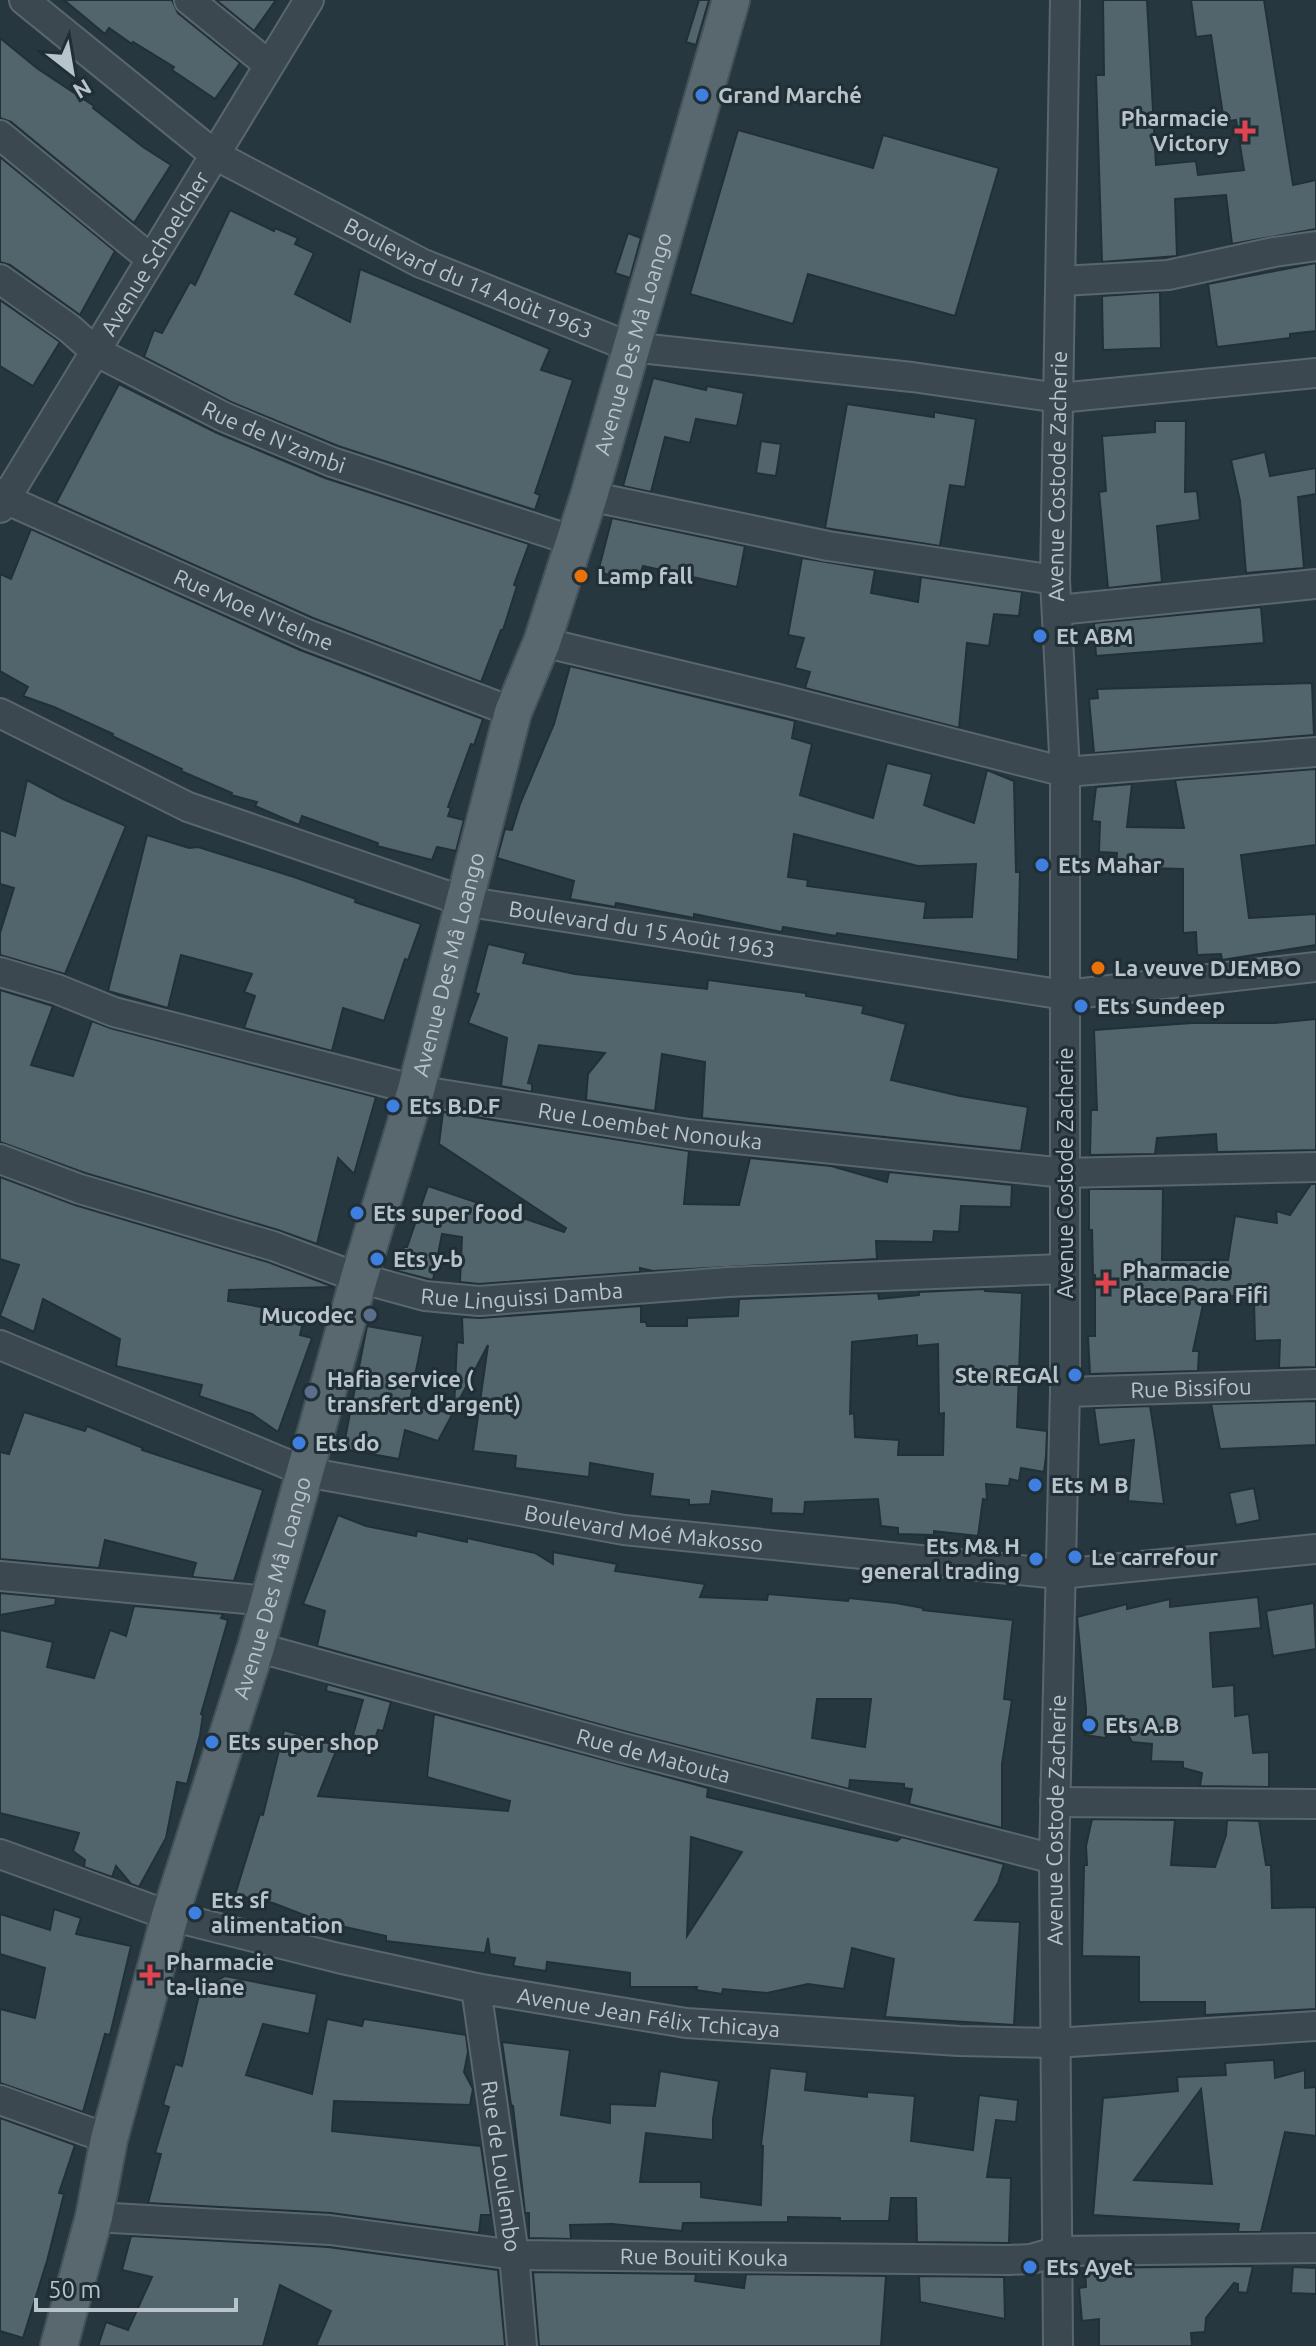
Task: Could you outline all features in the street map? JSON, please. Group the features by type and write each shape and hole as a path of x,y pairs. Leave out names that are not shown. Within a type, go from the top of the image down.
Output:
{"main road":[{"name":"Avenue Des Mâ Loango","path":"59,2346 94,2217 109,2139 170,1916 256,1647 359,1278 416,1090 513,712 542,642 589,496 731,0"}],"street":[{"name":"Boulevard du 14 Août 1963","path":"24,0 215,155 421,263 630,347 912,377 1059,398 1316,373"},
{"path":"189,0 269,65"},
{"name":"Avenue Schoelcher","path":"2,500 309,0"},
{"name":"Avenue Costode Zacherie","path":"1058,2346 1054,1859 1065,1392 1065,772 1055,580 1065,0"},
{"path":"0,135 151,259"},
{"path":"1062,281 1168,275 1316,246"},
{"name":"Rue de N'zambi","path":"0,279 69,328 95,351 224,417 332,462 574,541"},
{"path":"589,496 828,546 1055,580"},
{"name":"Rue Moe N'telme","path":"2,500 307,634 513,712"},
{"path":"1058,610 1316,584"},
{"path":"542,642 1065,772 1316,752"},
{"name":"Boulevard du 15 Août 1963","path":"0,713 188,807 463,901 1065,995 1316,967"},
{"name":"Rue Loembet Nonouka","path":"0,972 57,989 114,1012 416,1090 688,1134 1065,1173 1316,1167"},
{"name":"Rue Linguissi Damba","path":"0,1159 80,1189 273,1246 359,1278 425,1296 479,1301 728,1282 1064,1269"},
{"name":"Boulevard Moé Makosso","path":"0,1345 306,1472 624,1530 1059,1574 1316,1549"},
{"name":"Rue Bissifou","path":"1065,1392 1316,1384"},
{"path":"0,1576 268,1601"},
{"name":"Rue de Matouta","path":"256,1647 623,1748 1054,1859"},
{"path":"1055,1802 1316,1804"},
{"name":"Avenue Jean Félix Tchicaya","path":"0,1854 170,1916 338,1958 476,1988 686,2023 959,2041 1055,2043 1316,2026"},
{"name":"Rue de Loulembo","path":"476,1988 514,2255 522,2346"},
{"path":"0,2100 109,2139"},
{"name":"Rue Bouiti Kouka","path":"94,2217 330,2230 514,2255 1009,2260 1031,2259 1059,2251 1316,2248"}],"building":[{"path":"64,0 172,0 178,13 240,63 215,99 172,70 174,67 133,42 109,28 105,34"},
{"path":"216,0 276,0 254,31"},
{"path":"699,0 709,0 696,45 686,42"},
{"path":"1103,0 1147,0 1156,165 1196,161 1198,175 1244,170 1236,120 1224,122 1211,35 1196,37 1191,0 1264,0 1293,185 1316,180 1316,229 1232,244 1226,195 1175,199 1177,256 1102,262 1096,75 1104,75"},
{"path":"0,38 171,165 134,223 11,122 0,118"},
{"path":"738,130 873,168 883,135 999,168 955,316 808,274 793,324 690,294"},
{"path":"0,157 115,251 80,315 10,265 0,262"},
{"path":"230,210 274,231 275,228 298,238 295,244 314,253 295,294 350,322 360,269 550,349 541,370 573,380 535,493 540,495 535,510 338,446 231,402 144,357 154,330 162,333 190,282 195,285"},
{"path":"628,233 641,238 630,278 615,273"},
{"path":"1316,263 1316,331 1290,334 1290,338 1217,347 1208,284"},
{"path":"1160,292 1161,348 1103,350 1102,296"},
{"path":"0,300 60,342 33,386 0,366"},
{"path":"653,378 706,390 707,386 744,393 737,426 696,419 690,443 665,437 651,492 623,486"},
{"path":"119,384 217,433 325,478 529,544 514,585 517,586 503,630 481,682 313,618 56,503"},
{"path":"847,404 934,417 934,412 976,419 965,487 950,485 940,546 825,528"},
{"path":"1155,421 1186,421 1185,492 1197,491 1200,520 1157,526 1162,582 1108,588 1099,492 1106,491 1102,436 1155,432"},
{"path":"761,441 781,444 776,476 756,473"},
{"path":"1265,452 1270,476 1316,468 1316,494 1298,497 1304,568 1246,573 1240,501 1231,460"},
{"path":"612,518 745,546 737,587 643,566 638,582 598,572"},
{"path":"31,529 300,650 483,719 448,807 451,808 448,816 464,820 456,851 437,847 432,860 377,846 378,843 302,816 299,825 255,806 257,802 231,795 181,771 113,734 23,696 28,687 0,671 0,574 11,579"},
{"path":"802,558 875,570 871,593 918,602 921,577 1022,592 1019,616 994,614 989,646 967,643 959,728 805,688 810,672 795,668 804,638 788,635"},
{"path":"1261,607 1264,643 1096,656 1094,623"},
{"path":"570,666 795,721 792,738 812,744 800,795 873,818 887,763 932,774 924,805 974,823 987,770 1014,781 1016,872 1020,872 1018,960 837,933 836,936 783,927 782,932 694,914 694,918 616,903 615,907 570,899 574,881 497,858 505,829 512,830 554,724","holes":["794,834 918,866 976,864 972,917 924,918 926,902 807,886 808,880 788,877"]},
{"path":"1312,683 1314,735 1094,753 1089,699 1098,698 1097,689"},
{"path":"1316,769 1316,845 1241,855 1249,918 1316,914 1316,945 1222,960 1221,954 1197,955 1196,932 1183,933 1183,869 1116,867 1117,853 1099,852 1100,822 1092,821 1096,787 1132,784 1127,827 1184,828 1175,780"},
{"path":"27,780 126,826 65,974 0,955 0,933 14,888 0,884 0,830 15,836"},
{"path":"147,835 189,848 198,847 294,877 421,924 408,960 405,959 384,1021 343,1008 332,1051 244,1028 255,996 244,992 252,974 181,955 168,1008 108,991"},
{"path":"488,944 526,953 523,963 575,974 707,989 708,980 806,993 806,996 864,1006 862,1013 906,1024 891,1080 1028,1107 1021,1151 702,1118 705,1062 662,1054 655,1111 586,1100 588,1074 605,1053 539,1045 528,1083 532,1084 532,1092 501,1086 507,1038 468,1023 479,994 475,993"},
{"path":"0,990 53,1006 31,1065 73,1076 92,1021 376,1097 354,1174 338,1158 317,1244 85,1173 0,1142"},
{"path":"1316,1019 1316,1150 1217,1152 1216,1134 1157,1138 1155,1154 1090,1155 1091,1110 1097,1110 1094,1030"},
{"path":"443,1112 689,1151 684,1204 739,1205 750,1158 831,1166 887,1182 889,1172 1012,1185 1011,1207 961,1206 959,1232 934,1231 933,1242 876,1241 877,1259 653,1271 640,1268 640,1272 479,1284 460,1282 462,1237 442,1234 433,1280 394,1270 404,1247 407,1247 428,1186 564,1232 566,1228 439,1144"},
{"path":"0,1177 75,1205 268,1262 334,1287 229,1290 228,1301 305,1315 300,1335 312,1338 278,1432 252,1414 199,1396 202,1385 116,1366 120,1339 43,1299 34,1332 0,1316 19,1265 0,1259"},
{"path":"1311,1184 1316,1184 1316,1367 1279,1368 1280,1340 1255,1341 1254,1300 1206,1291 1193,1351 1199,1351 1198,1371 1090,1374 1088,1336 1095,1336 1095,1275 1092,1230 1089,1230 1089,1189 1163,1189 1162,1260 1228,1260 1235,1216 1277,1223 1276,1211 1290,1215"},
{"path":"985,1289 1022,1293 1017,1427 1047,1431 1044,1472 1021,1468 1019,1481 1010,1479 1009,1486 986,1484 987,1500 983,1499 978,1536 934,1531 934,1535 898,1534 898,1528 881,1526 878,1499 805,1502 804,1514 771,1513 772,1499 712,1491 710,1504 689,1505 689,1500 650,1496 653,1474 590,1463 589,1477 515,1468 516,1456 473,1451 488,1345 454,1410 457,1342 463,1343 462,1317 641,1306 641,1322 646,1322 647,1326 687,1326 687,1318 738,1316 739,1299 878,1293 879,1299 919,1295 919,1292","holes":["917,1335 917,1346 938,1344 939,1414 944,1413 943,1455 898,1455 899,1440 855,1437 854,1413 850,1414 852,1342"]},
{"path":"367,1326 423,1336 409,1406 453,1413 438,1441 405,1430 399,1459 343,1449"},
{"path":"1316,1401 1316,1445 1220,1449 1211,1404"},
{"path":"1150,1406 1164,1504 1128,1501 1134,1440 1099,1445 1094,1408"},
{"path":"24,1412 85,1431 87,1426 142,1450 263,1490 234,1581 192,1577 196,1563 105,1540 99,1568 0,1559 0,1452 9,1454"},
{"path":"1254,1488 1260,1520 1236,1525 1229,1493"},
{"path":"338,1515 366,1526 416,1536 417,1531 467,1542 467,1538 535,1553 553,1564 553,1552 617,1564 615,1571 705,1584 700,1597 767,1600 768,1594 848,1601 849,1598 1013,1620 1004,1699 1012,1700 1002,1764 1002,1828 909,1804 912,1789 904,1788 904,1784 850,1780 849,1789 627,1732 317,1646 325,1611 303,1604","holes":["817,1699 871,1699 865,1747 812,1738"]},
{"path":"0,1593 56,1598 55,1605 0,1615"},
{"path":"1258,1597 1261,1628 1210,1633 1213,1687 1234,1685 1235,1716 1249,1714 1253,1753 1269,1752 1269,1787 1200,1786 1202,1773 1183,1768 1183,1762 1151,1761 1152,1744 1132,1742 1120,1721 1105,1738 1085,1735 1086,1709 1077,1617 1127,1604 1127,1609 1170,1599 1170,1607"},
{"path":"1314,1603 1316,1649 1273,1656 1266,1611"},
{"path":"134,1606 223,1614 221,1618 228,1620 201,1714 200,1735 187,1784 177,1782 166,1838 139,1887 131,1884 116,1866 112,1877 84,1867 85,1860 73,1851 79,1833 0,1813 0,1630 53,1642 47,1667 94,1678 110,1630 126,1636"},
{"path":"327,1684 391,1702 383,1731 378,1730 374,1742 353,1735 363,1700 326,1691"},
{"path":"434,1714 708,1788 707,1797 897,1841 902,1837 1004,1864 998,1883 975,1920 1020,1922 1014,2025 885,2017 894,1959 852,1948 844,1989 808,1984 767,1993 723,1989 722,1994 696,1990 697,1987 630,1987 630,1973 547,1962 546,1971 513,1966 515,1958 490,1954 488,1938 485,1953 386,1941 386,1936 322,1922 273,1903 235,1895 260,1814 263,1815 284,1730 338,1746 318,1796 508,1811 510,1801 427,1777","holes":["691,1837 742,1852 687,1936"]},
{"path":"1092,1819 1175,1820 1171,1865 1215,1867 1226,1835 1227,1820 1259,1821 1266,1865 1271,1865 1272,1908 1316,1907 1316,2009 1205,2015 1205,2002 1139,2002 1139,1957 1082,1956 1084,1865 1087,1865 1086,1846"},
{"path":"54,1909 81,1918 76,1934 131,1946 110,2035 105,2034 83,2112 0,2083 0,2009 35,2018 45,1968 0,1954 0,1914 50,1930"},
{"path":"225,1976 317,1994 309,2034 263,2024 246,2075 312,2094 327,2019 362,2026 364,2019 466,2035 468,2052 464,2072 473,2089 470,2105 334,2101 332,2131 481,2146 491,2215 481,2215 479,2233 331,2213 148,2203 161,2154 155,2153 169,2107 163,2105 175,2064 182,2066 200,1991"},
{"path":"502,2042 570,2050 561,2115 610,2123 610,2104 655,2106 660,2071 719,2081 713,2140 646,2133 640,2182 701,2182 701,2197 761,2205 761,2145 770,2068 807,2072 805,2090 867,2097 867,2092 915,2096 911,2141 973,2150 979,2095 1018,2100 1016,2122 996,2120 987,2177 1011,2178 1009,2243 917,2242 916,2198 891,2198 889,2221 788,2217 788,2222 683,2223 682,2231 612,2224 570,2225 571,2239 529,2238 529,2213 525,2213"},
{"path":"1274,2060 1275,2078 1305,2070 1305,2088 1316,2087 1316,2136 1285,2132 1261,2232 1238,2232 1239,2224 1093,2215 1103,2098 1178,2091 1177,2077 1226,2075 1225,2063","holes":["1201,2089 1212,2184 1134,2180"]},
{"path":"0,2118 75,2145 59,2193 64,2194 47,2261 23,2338 0,2331"},
{"path":"131,2236 328,2247 498,2270 505,2346 316,2346 331,2311 280,2285 263,2346 98,2346 106,2322 128,2330 152,2277 122,2270"},
{"path":"1253,2266 1247,2293 1238,2292 1238,2284 1234,2283 1206,2318 1205,2332 1191,2333 1192,2346 1099,2346 1099,2319 1082,2321 1079,2288 1086,2287 1085,2268"},
{"path":"1293,2267 1316,2268 1316,2294 1291,2293"},
{"path":"533,2272 696,2274 695,2281 744,2288 746,2274 886,2276 881,2346 539,2346"},
{"path":"919,2276 1004,2277 1005,2319 920,2302"}],"place":[{"name":"Grand Marché","path":"702,95"},
{"name":"Pharmacie Victory","path":"1245,131"},
{"name":"Lamp fall","path":"581,576"},
{"name":"Et ABM","path":"1040,636"},
{"name":"Ets Mahar","path":"1042,865"},
{"name":"La veuve DJEMBO","path":"1098,968"},
{"name":"Ets Sundeep","path":"1081,1006"},
{"name":"Ets B.D.F","path":"393,1106"},
{"name":"Ets super food","path":"357,1213"},
{"name":"Ets y-b","path":"377,1259"},
{"name":"Pharmacie Place Para Fifi","path":"1106,1283"},
{"name":"Mucodec","path":"370,1315"},
{"name":"Ste REGAl","path":"1075,1375"},
{"name":"Hafia service ( transfert d'argent)","path":"311,1392"},
{"name":"Ets do","path":"299,1443"},
{"name":"Ets M B","path":"1035,1485"},
{"name":"Le carrefour","path":"1075,1557"},
{"name":"Ets M& H general trading","path":"1036,1559"},
{"name":"Ets A.B","path":"1089,1725"},
{"name":"Ets super shop","path":"212,1742"},
{"name":"Ets sf alimentation","path":"195,1913"},
{"name":"Pharmacie ta-liane","path":"150,1975"},
{"name":"Ets Ayet","path":"1030,2267"}]}
